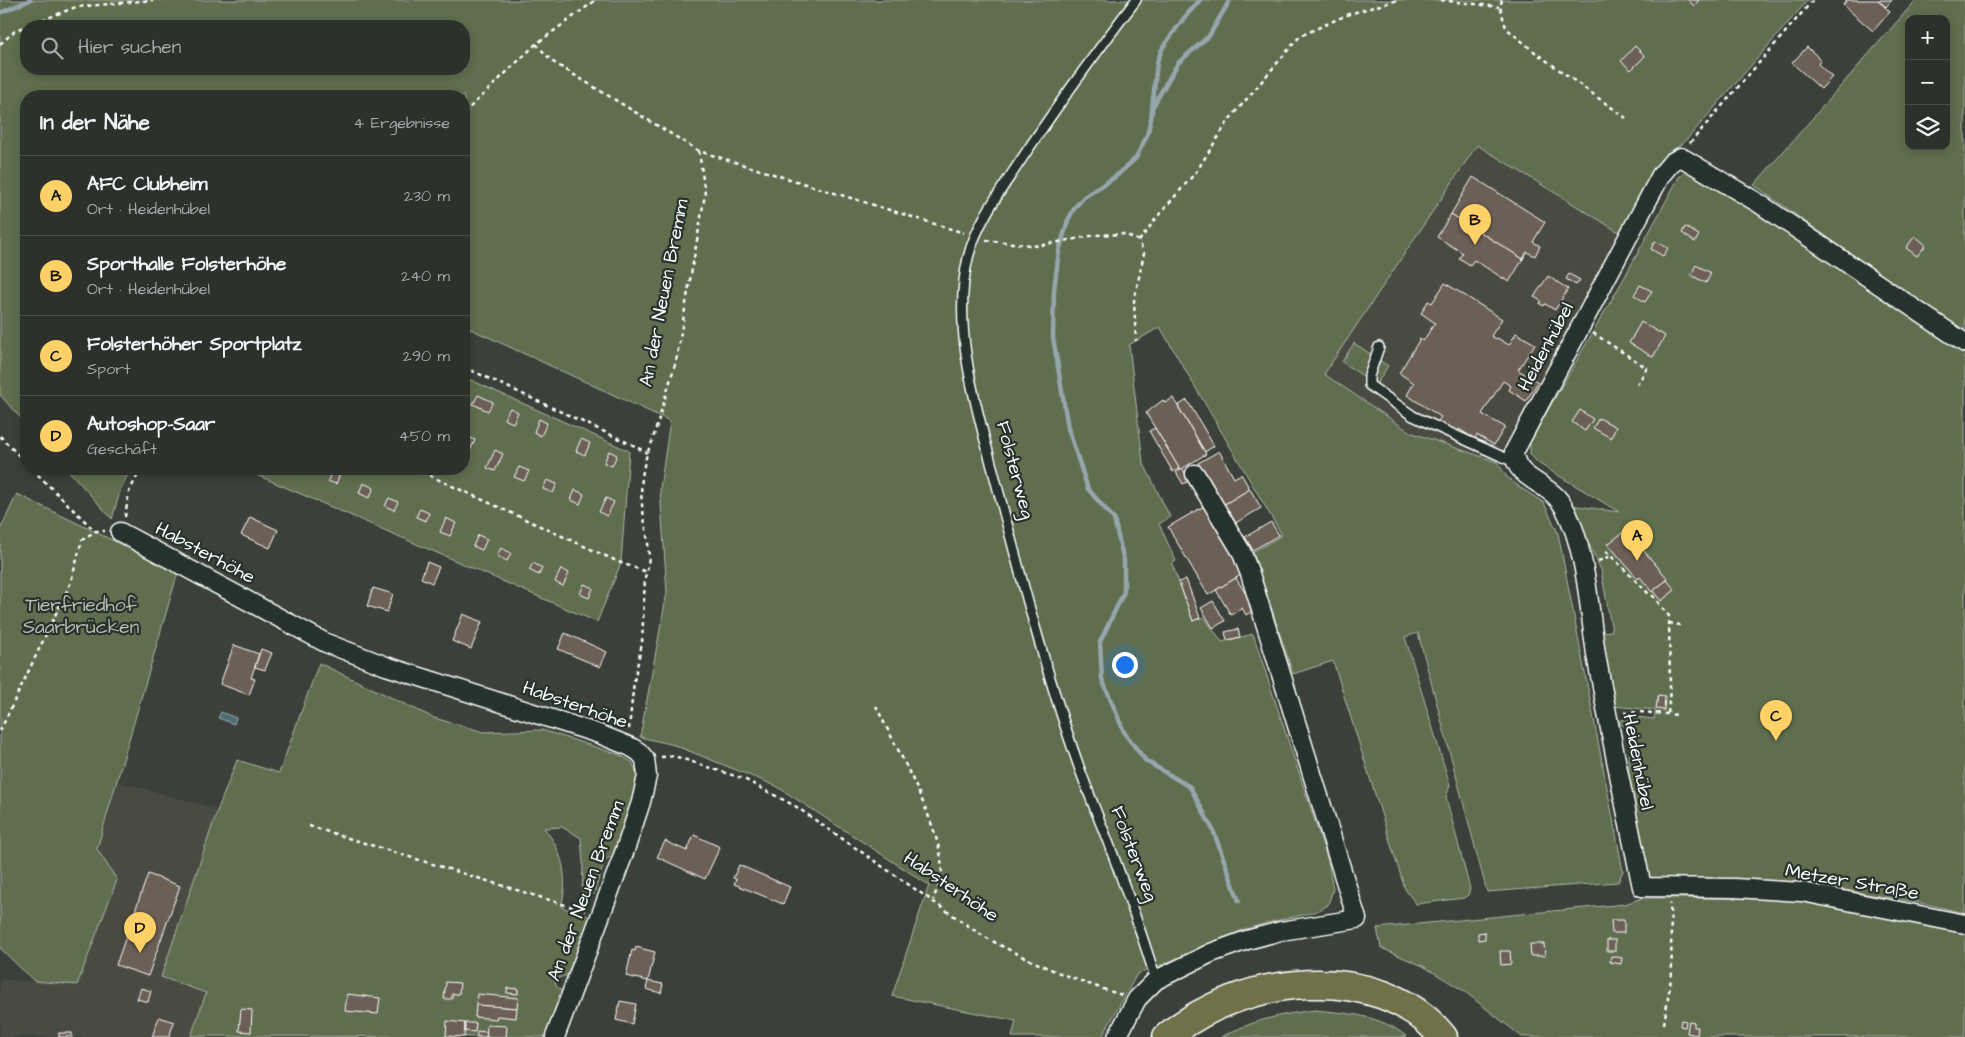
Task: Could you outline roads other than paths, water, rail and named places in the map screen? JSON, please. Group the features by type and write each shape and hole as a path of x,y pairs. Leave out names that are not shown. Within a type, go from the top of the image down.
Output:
{"main road":[{"path":"1166,1037 1198,1016 1222,1003 1243,995 1291,985 1317,984 1343,986 1387,996 1409,1007 1426,1019 1438,1037"},
{"path":"1194,1037 1225,1019 1250,1010 1273,1004 1327,1000 1350,1002 1394,1016 1410,1026 1438,1037"}],"street":[{"name":"Heidenhübel","path":"1642,887 1607,715 1582,562 1575,533 1561,502 1518,468 1514,452 1661,175 1672,162 1681,157 1690,161 1760,204 1965,343"},
{"path":"1117,1037 1137,999 1156,980 1211,953 1246,940 1281,931 1357,919 1250,574 1241,551 1195,474"},
{"name":"Habsterhöhe","path":"120,532 326,643 386,666 598,734 631,747 645,759"},
{"name":"An der Neuen Bremm","path":"555,1037 624,853 641,802 647,776 645,759"},
{"name":"Metzer Straße","path":"1642,887 1802,892 1965,924"}],"lane":[{"name":"Folsterweg","path":"1136,0 1092,57 1039,132 988,210 968,256 963,284 963,316 967,361 977,408 1018,567 1058,702 1085,784 1123,882 1156,980"},
{"path":"1379,348 1369,376 1369,385 1413,416 1516,463"}],"water":[{"path":"221,712 236,718 234,724 218,718"}],"waterway":[{"path":"0,13 30,0"},
{"path":"1200,0 1163,47 1157,62 1151,119 1147,135 1136,158 1115,177 1084,197 1075,207 1068,220 1059,251 1054,290 1053,337 1068,428 1088,489 1114,519 1124,561 1124,592 1100,642 1102,679 1125,734 1146,761 1190,787 1213,830 1239,901"},
{"path":"1153,106 1178,63 1209,36 1230,0"}],"place":[{"name":"Sporthalle Folsterhöhe","path":"1475,245"},
{"name":"AFC Clubheim","path":"1637,561"},
{"name":"Folsterhöher Sportplatz","path":"1776,741"},
{"name":"Autoshop-Saar","path":"140,953"}],"park label":[{"name":"Tierfriedhof Saarbrücken","path":"81,616"}]}
